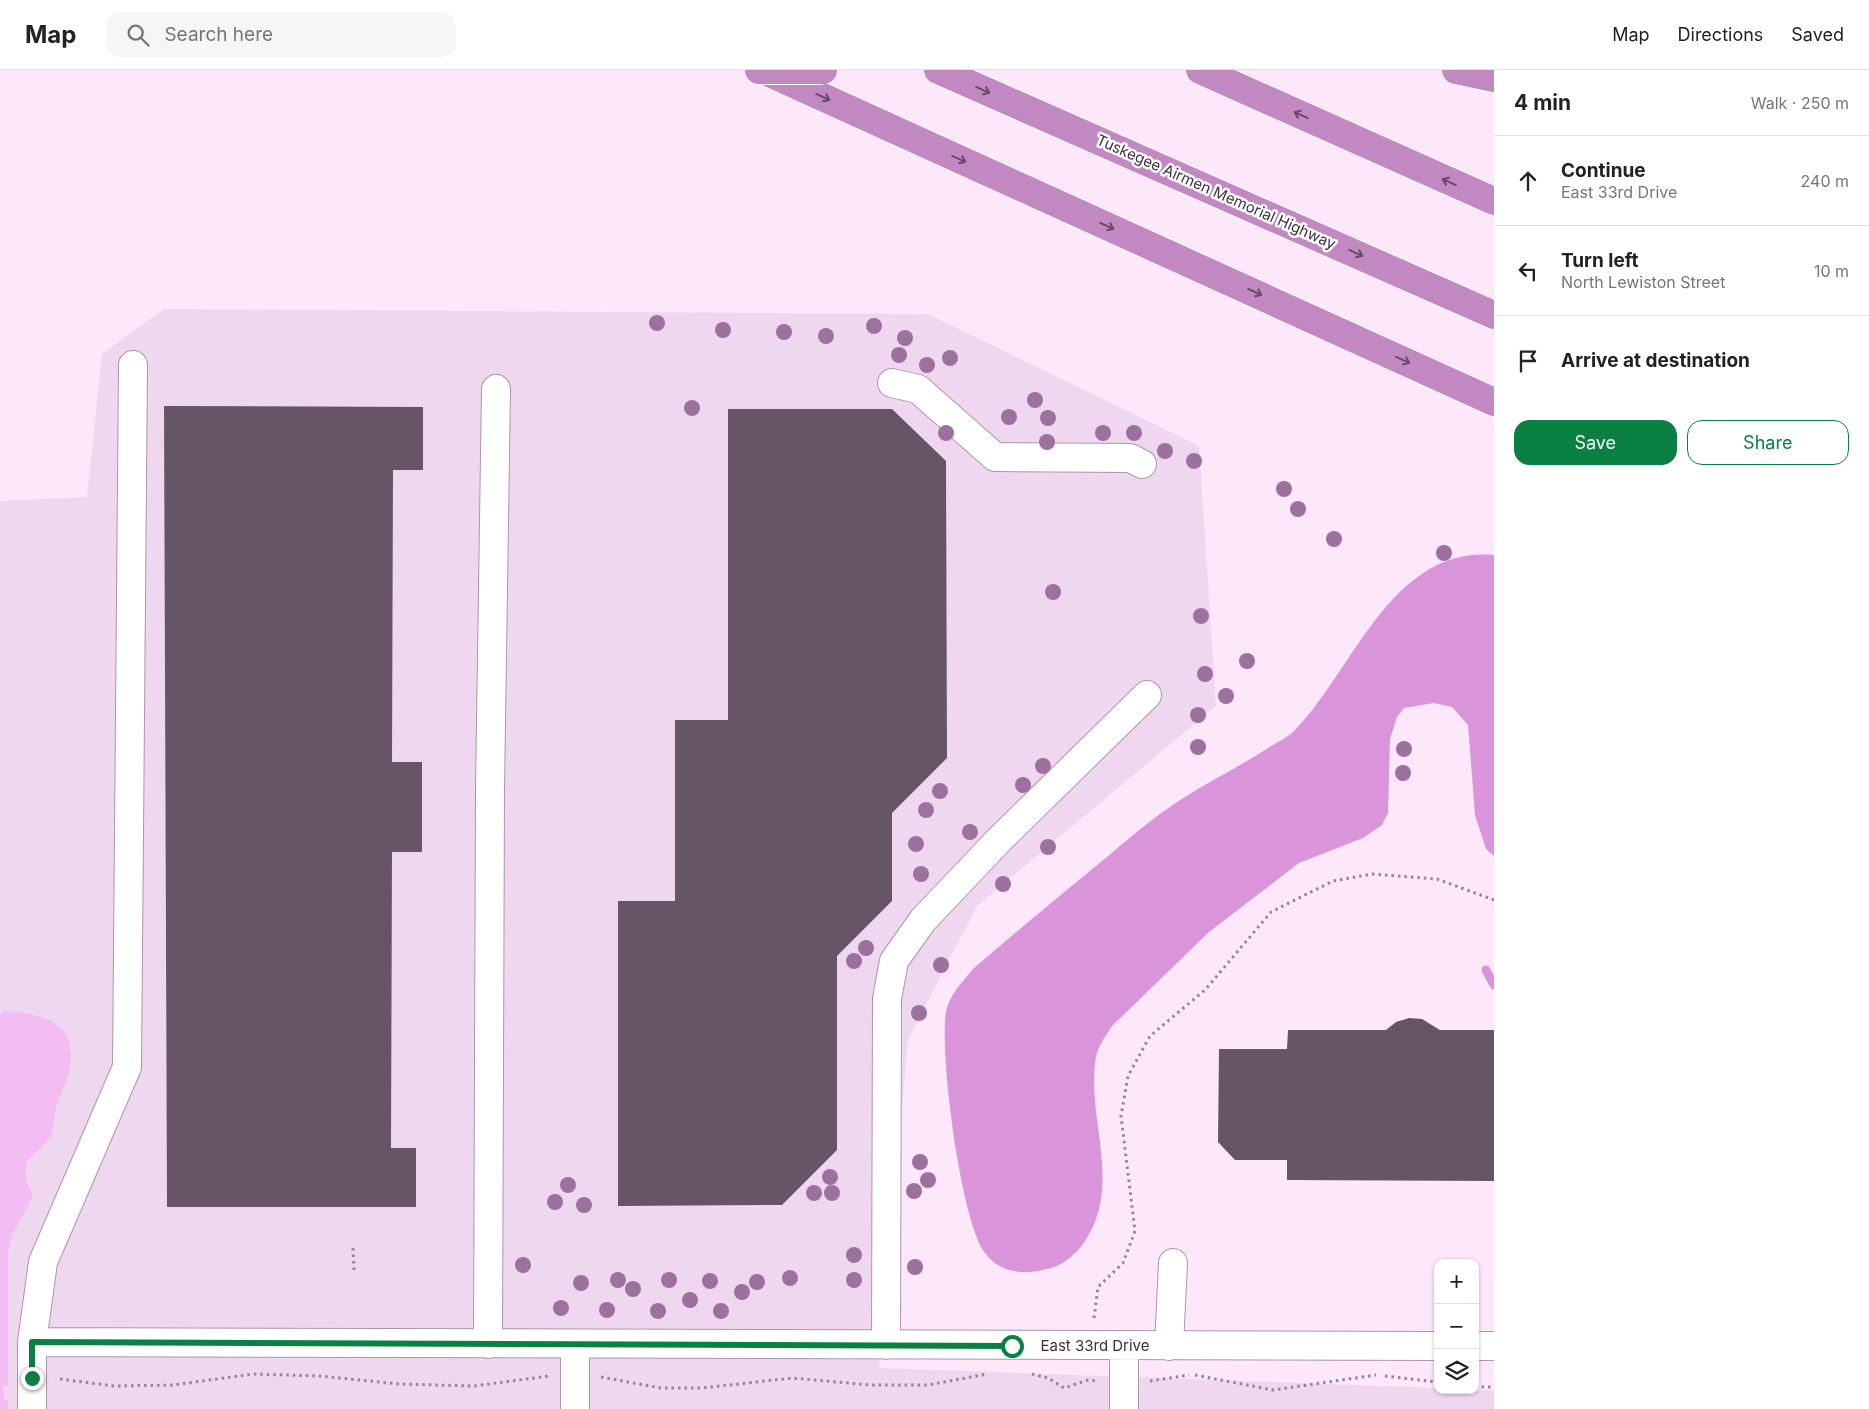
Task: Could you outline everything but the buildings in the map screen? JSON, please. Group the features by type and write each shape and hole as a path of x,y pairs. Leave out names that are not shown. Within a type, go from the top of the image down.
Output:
{"highway":[{"path":"761,70 824,70"},
{"path":"761,70 1494,402"},
{"name":"Tuskegee Airmen Memorial Highway","path":"938,70 1494,315"},
{"path":"1200,70 1494,201"},
{"path":"1456,70 1494,78"}],"street":[{"path":"32,1409 32,1342 43,1262 127,1067 133,365"},
{"path":"892,383 918,389 975,437 995,457 1130,458 1142,464"},
{"path":"488,1344 490,790 496,389"},
{"path":"886,1346 887,999 894,961 923,920 999,840 1147,695"},
{"path":"1169,1346 1173,1263"},
{"name":"East 33rd Drive","path":"32,1342 488,1344 575,1358 886,1346 1434,1346"},
{"path":"1124,1346 1124,1409"},
{"path":"1479,1346 1494,1346"},
{"path":"575,1358 575,1409"}],"path":[{"path":"1094,1346 1098,1287 1123,1263 1135,1231 1121,1116 1128,1076 1150,1036 1205,990 1271,912 1333,881 1372,874 1437,879 1494,900"},
{"path":"353,1248 354,1271"},
{"path":"32,1378 114,1386 173,1385 253,1374 320,1376 399,1384 474,1386 575,1358 661,1388 702,1388 792,1378 870,1386 928,1386 993,1373"},
{"path":"1030,1374 1048,1378 1064,1388 1088,1380 1157,1381 1191,1374 1273,1390 1379,1375 1434,1382"},
{"path":"1479,1387 1494,1387"}],"shaded area":[{"path":"164,309 928,314 1199,446 1216,706 977,906 908,1040 879,1368 1434,1388 1434,1394 1479,1394 1479,1390 1494,1390 1494,1409 0,1409 0,501 87,497 102,354"},
{"path":"1494,555 1494,856 1486,849 1475,815 1468,725 1452,707 1434,703 1404,708 1397,717 1390,739 1388,813 1382,825 1363,838 1299,863 1209,932 1112,1026 1104,1039 1096,1058 1094,1086 1103,1176 1101,1198 1096,1220 1085,1241 1076,1253 1063,1263 1045,1270 1017,1272 1008,1270 992,1261 985,1253 976,1235 968,1208 960,1174 949,1098 946,1063 946,1012 957,988 974,968 1152,820 1194,791 1256,756 1293,732 1315,707 1377,618 1401,591 1427,571 1458,558"},
{"path":"4,1011 19,1012 45,1018 56,1024 64,1031 69,1041 71,1054 69,1071 55,1111 52,1134 45,1144 26,1162 26,1180 33,1196 12,1236 8,1253 8,1385 3,1387 4,1400 8,1400 8,1409 0,1409 0,1014"}],"waterway":[{"path":"1486,970 1494,985"}],"route":[{"path":"32,1378 32,1342 1012,1346"}]}
